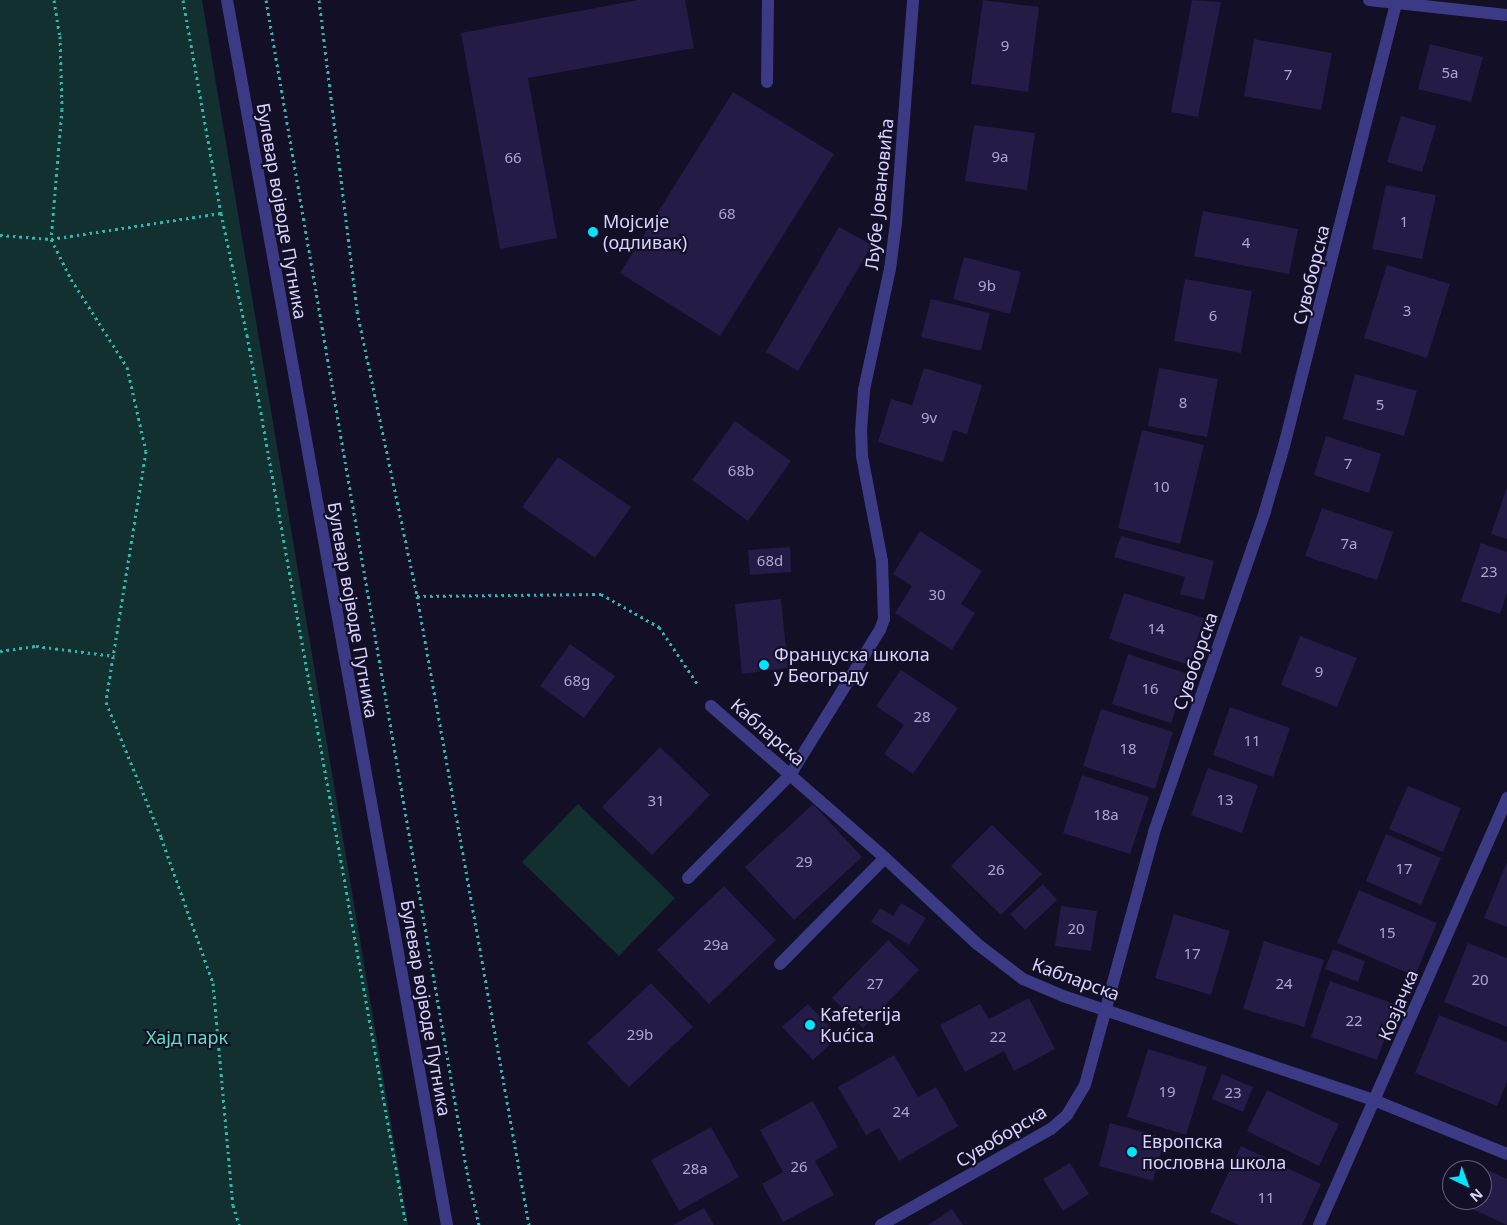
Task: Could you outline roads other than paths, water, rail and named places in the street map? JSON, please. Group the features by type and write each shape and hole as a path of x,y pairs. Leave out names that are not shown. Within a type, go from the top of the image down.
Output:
{"street":[{"name":"Булевар војводе Путника","path":"227,0 447,1225"},
{"path":"767,82 768,0"},
{"name":"Љубе Јовановића","path":"688,878 790,775 880,630 885,603 882,561 862,456 864,390 890,269 913,0"},
{"path":"1369,0 1507,15"},
{"name":"Сувоборска","path":"881,1225 1051,1129 1067,1115 1085,1085 1154,832 1274,484 1396,4"},
{"name":"Кабларска","path":"711,706 885,858 1012,973 1035,986 1376,1101 1507,1154"},
{"name":"Козјачка","path":"1319,1225 1376,1101 1507,798"},
{"path":"780,964 885,858"}],"place":[{"name":"Мојсије (одливак)","path":"593,232"},
{"name":"Француска школа у Београду","path":"764,665"},
{"name":"Kafeterija Kućica","path":"810,1025"},
{"name":"Европска пословна школа","path":"1132,1152"}],"park label":[{"name":"Хајд парк","path":"187,1037"}]}
